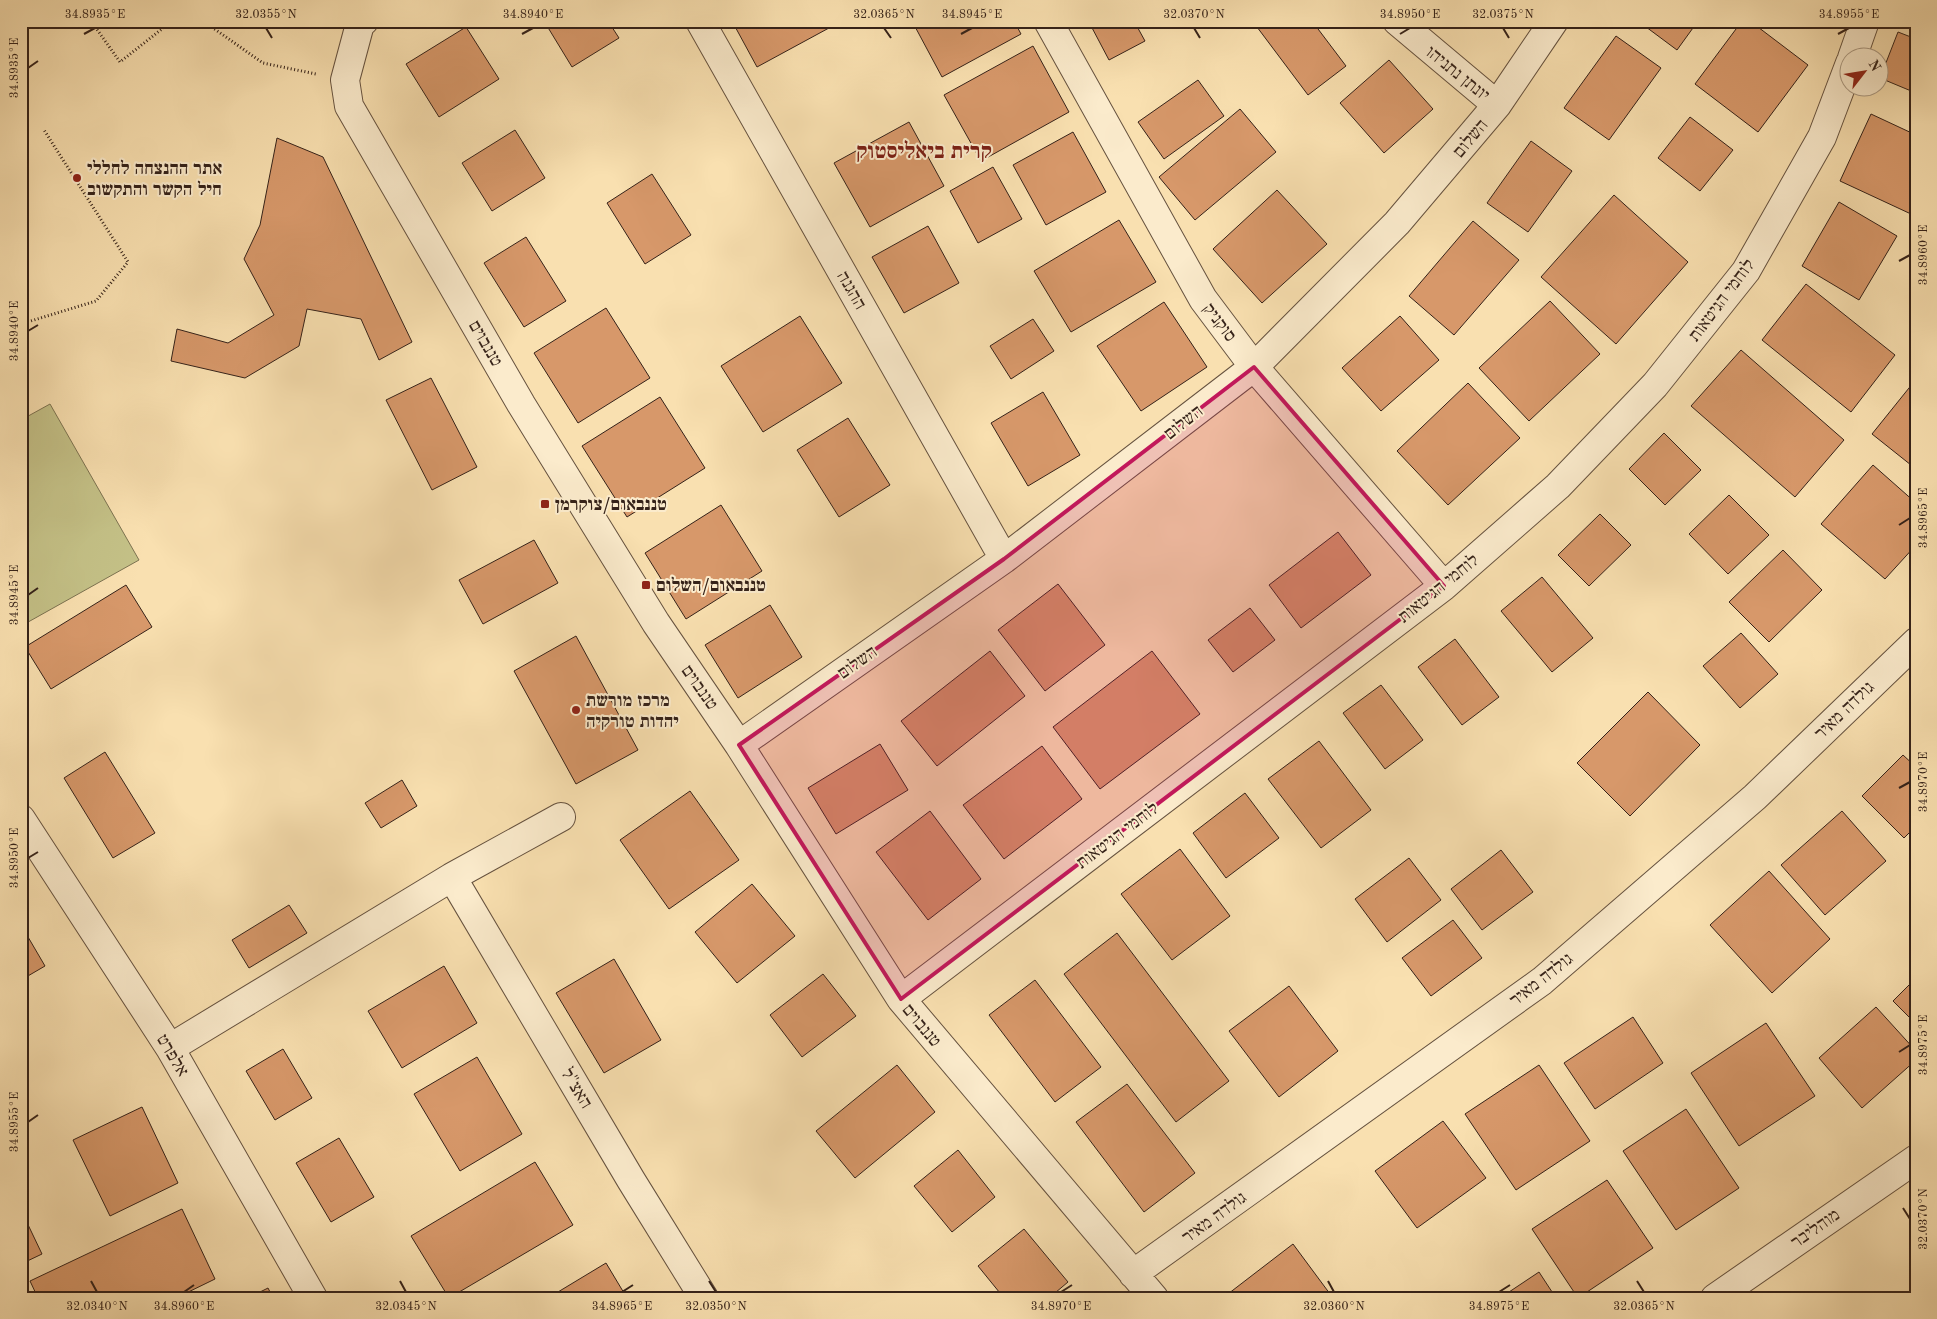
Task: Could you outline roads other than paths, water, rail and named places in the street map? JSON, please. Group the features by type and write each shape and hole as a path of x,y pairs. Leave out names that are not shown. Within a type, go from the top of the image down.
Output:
{"street":[{"name":"ההגנה","path":"700,21 1004,559"},
{"name":"סוקניק","path":"1048,21 1203,299 1254,367 1444,586"},
{"name":"יונתן נתניהו","path":"1397,21 1497,105"},
{"name":"השלום","path":"739,745 1004,559 1254,367 1397,223 1497,105 1554,21"},
{"path":"1856,48 1865,21"},
{"name":"טננבוים","path":"362,23 345,80 349,106 521,404 656,623 739,745 901,999 1154,1298"},
{"name":"לוחמי הגיטאות","path":"901,999 1444,586 1558,486 1655,385 1746,271 1822,137 1840,89"},
{"name":"גולדה מאיר","path":"1133,1274 1542,981 1755,796 1916,642"},
{"path":"170,1048 452,877 561,817"},
{"name":"אלפרט","path":"21,819 170,1048 313,1298"},
{"name":"האצ\"ל","path":"452,877 630,1180 704,1298"},
{"name":"מוהליבר","path":"1715,1298 1916,1159"}],"place":[{"name":"אתר ההנצחה לחללי חיל הקשר והתקשוב","path":"77,178"},
{"name":"טננבאום/צוקרמן","path":"545,504"},
{"name":"טננבאום/השלום","path":"646,585"},
{"name":"מרכז מורשת יהדות טורקיה","path":"576,710"}],"district":[{"name":"קרית ביאליסטוק","path":"924,150"}]}
